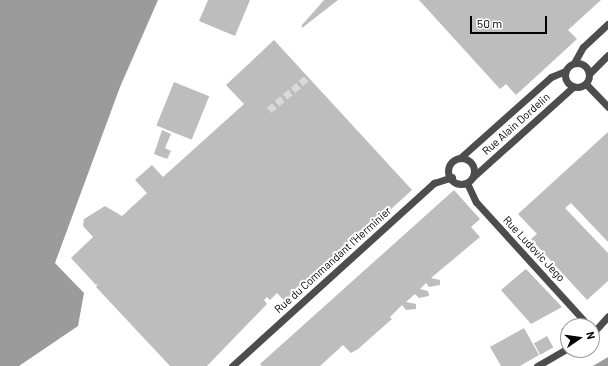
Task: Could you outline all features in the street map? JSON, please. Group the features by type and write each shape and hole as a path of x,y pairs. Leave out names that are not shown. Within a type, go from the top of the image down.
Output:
{"street":[{"path":"460,158 473,169 473,177 467,183 458,185 447,168 551,77 565,71 574,63 583,47 608,24"},
{"path":"586,84 590,72 608,55"},
{"path":"574,63 582,63 590,72"},
{"path":"565,71 566,78 573,87 586,84"},
{"path":"586,84 608,107"},
{"name":"Rue Alain Dordelin","path":"473,177 573,87"},
{"name":"Rue du Commandant l'Herminier","path":"232,366 434,183 452,177"},
{"name":"Rue Ludovic Jego","path":"467,183 476,202 583,318"},
{"path":"600,325 608,316"},
{"path":"537,366 560,353"}],"shaded area":[{"path":"0,0 158,0 120,87 55,263 84,293 78,326 19,366 0,366"},
{"path":"608,357 608,366 593,366"}],"building":[{"path":"208,0 250,0 235,36 199,21"},
{"path":"324,0 338,0 302,28 302,25"},
{"path":"419,0 601,0 568,30 577,39 516,95 506,84 500,89"},
{"path":"274,40 412,190 287,304 277,293 270,300 267,297 264,300 267,304 207,366 170,366 96,287 98,283 96,285 71,258 93,237 83,226 84,219 105,206 122,216 147,193 135,180 152,165 163,177 244,104 226,85"},
{"path":"174,82 209,96 192,140 156,126"},
{"path":"162,130 171,134 165,148 171,151 167,159 154,154"},
{"path":"608,132 608,242 571,203 565,208 608,253 608,281 587,300 531,239 537,234 518,214"},
{"path":"454,190 480,219 471,227 480,237 431,278 440,280 440,285 429,287 426,283 420,289 428,291 429,296 419,298 415,294 406,302 416,304 416,309 406,310 402,305 390,317 392,319 358,349 351,353 343,345 320,366 262,366 260,364"},
{"path":"526,269 562,307 531,324 501,290"},
{"path":"524,328 539,355 520,366 501,366 490,347"},
{"path":"547,336 553,347 540,355 534,343"}],"tunnel":[{"path":"269,110 308,77"}]}
